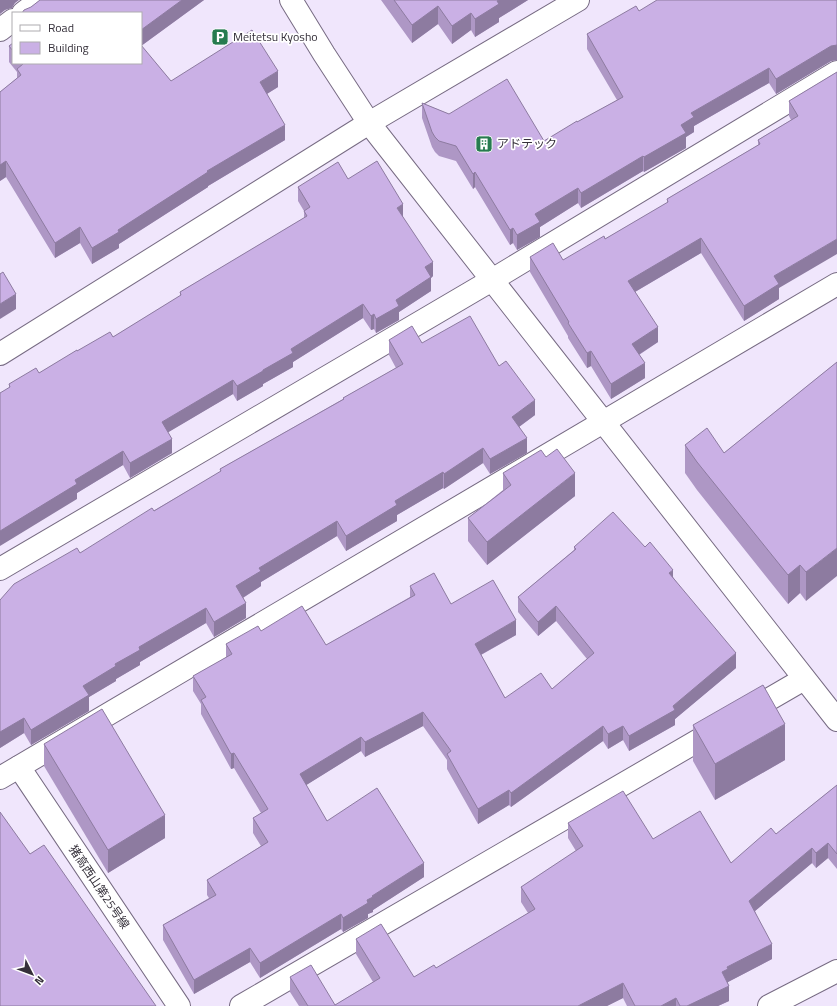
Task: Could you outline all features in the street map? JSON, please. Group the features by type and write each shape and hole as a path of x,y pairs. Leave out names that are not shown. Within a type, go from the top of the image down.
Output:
{"street":[{"path":"24,12 40,0"},
{"path":"291,0 369,123 837,720"},
{"path":"0,354 369,123 578,0"},
{"path":"0,30 12,21"},
{"path":"0,569 492,280 837,72"},
{"path":"0,778 837,284"},
{"path":"241,1006 804,679"},
{"name":"猪高西山第25号線","path":"19,767 179,1006"},
{"path":"769,1006 837,971"}],"building":[{"path":"40,0 182,0 142,29 142,12 23,12"},
{"path":"394,0 499,0 497,1 499,4 475,19 471,13 452,26 438,6 412,25"},
{"path":"657,0 837,0 837,45 831,46 776,79 769,68 691,113 694,117 681,125 686,133 644,157 643,156 581,193 578,188 535,214 540,222 517,235 513,228 510,230 475,172 473,174 456,146 439,141 435,137 422,103 449,114 507,79 544,141 577,121 623,97 587,34 636,6 639,11"},
{"path":"252,30 278,71 260,82 285,125 207,171 208,172 118,230 119,232 92,248 80,227 55,243 6,161 0,165 0,92 21,75 17,69 23,64 142,64 142,46 171,81"},
{"path":"837,72 837,239 774,276 779,284 744,306 701,238 628,281 658,327 632,344 645,363 611,384 591,351 587,353 530,257 553,243 563,260 604,236 605,239 668,202 667,199 760,144 758,140 798,116 789,101"},
{"path":"377,161 403,204 397,208 433,262 425,267 431,277 396,300 399,306 376,319 374,314 371,316 363,304 291,349 293,353 263,371 237,386 233,380 162,422 172,439 130,463 123,451 75,480 77,484 0,531 0,393 10,387 9,384 36,368 39,373 110,332 113,337 181,295 180,292 307,216 304,211 310,207 298,187 338,162 348,179"},
{"path":"3,272 16,294 0,304 0,274"},
{"path":"470,316 499,366 506,361 535,400 512,417 527,438 490,459 483,448 444,474 443,472 395,501 397,505 346,536 337,521 259,568 261,571 236,586 246,603 214,622 206,608 139,647 140,650 115,664 116,666 83,686 89,695 31,730 24,718 0,732 0,600 14,584 77,548 80,553 152,508 154,511 221,471 220,469 403,364 389,340 412,326 422,343"},
{"path":"837,362 837,548 806,572 800,565 788,575 685,445 707,428 724,453"},
{"path":"557,449 575,473 487,542 468,518 511,485 503,473 541,450 546,457"},
{"path":"613,512 645,547 650,542 673,570 669,573 736,653 673,706 675,710 629,736 623,726 608,734 603,726 511,793 509,790 478,809 447,754 451,751 423,712 365,742 361,737 300,774 327,821 377,788 424,863 372,896 373,897 367,900 368,903 343,918 341,914 260,963 250,948 194,980 163,925 216,895 207,880 268,842 253,818 268,809 234,753 231,754 201,700 206,697 193,676 232,654 226,644 258,626 261,631 302,606 326,645 415,595 410,586 434,573 451,604 493,580 516,620 475,644 505,698 541,673 552,689 594,653 556,606 538,622 518,597 576,549 574,547"},
{"path":"763,685 785,724 715,764 693,725"},
{"path":"102,709 165,815 108,850 44,744"},
{"path":"837,785 837,854 828,843 816,853 812,848 749,901 772,944 727,967 728,969 722,972 729,986 687,1006 680,1006 676,998 661,1006 635,1006 623,983 578,1006 308,1006 290,977 311,965 335,1005 380,978 356,939 381,924 414,977 434,965 436,968 535,909 521,887 583,846 568,823 623,791 653,839 700,811 731,863 771,828 776,834"},
{"path":"0,812 30,854 44,845 156,1006 0,1006"}],"place":[{"name":"Meitetsu Kyosho","path":"220,37"},
{"name":"アドテック","path":"484,144"}]}
